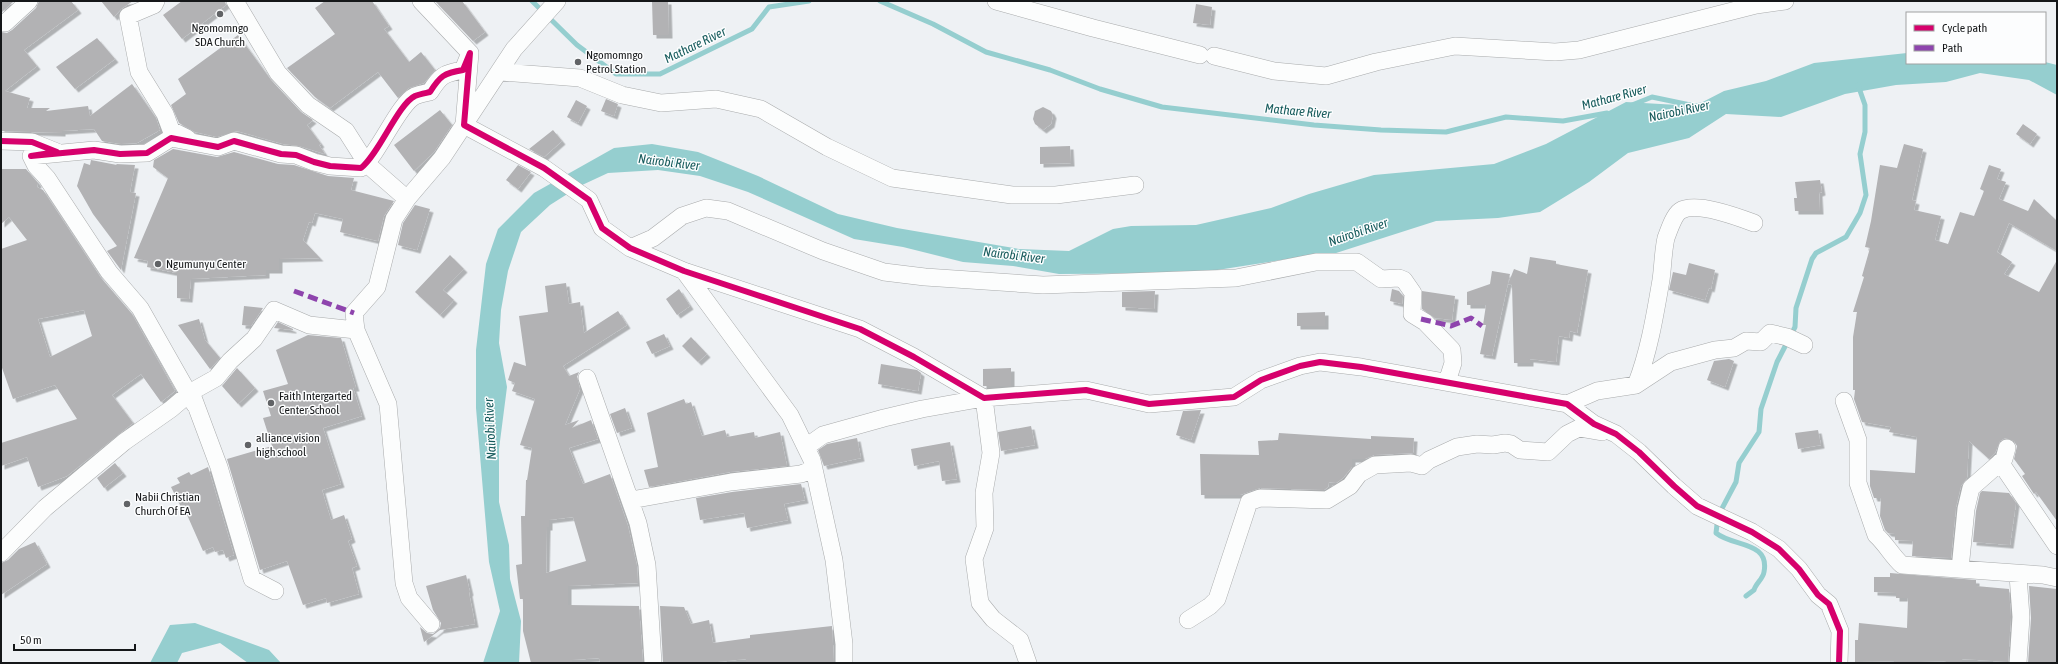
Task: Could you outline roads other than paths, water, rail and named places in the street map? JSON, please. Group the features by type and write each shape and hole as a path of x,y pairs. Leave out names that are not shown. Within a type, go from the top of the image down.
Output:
{"street":[{"path":"5,23 29,1"},
{"path":"156,1 154,5 128,16 139,72 165,114 171,130 203,143"},
{"path":"235,1 278,73 308,105 346,131 367,164 407,200"},
{"path":"421,1 470,52 464,125"},
{"path":"431,624 409,598 404,583 388,404 356,330 354,313 377,287 394,219 407,200 442,158 501,72 514,50 557,1"},
{"path":"996,1 1093,28 1207,56 1274,71 1326,76 1390,59 1455,46 1555,52 1578,50 1756,5 1785,1"},
{"path":"1,141 31,149 94,150 120,154 147,153 171,138 218,147 234,141 281,154 296,154 314,162 330,166 361,168 367,164 414,96 430,92 440,76 463,70 470,52"},
{"path":"501,72 580,78 622,95 661,103 716,99 761,109 827,147 892,178 1012,195 1056,195 1135,185"},
{"path":"464,125 544,168 589,200 602,228 630,248 684,271 860,329 914,357 984,398"},
{"path":"31,149 36,166 47,178 109,272 140,308 195,405 191,392"},
{"path":"1636,385 1647,349 1658,298 1666,238 1680,211 1694,206 1735,216 1754,223"},
{"path":"630,248 653,238 682,216 706,208 728,211 823,251 884,272 925,277 1058,285 1236,278 1316,262 1357,262 1381,279 1399,278 1404,280 1410,288 1413,296 1412,314 1425,322 1452,350 1453,363 1446,382"},
{"path":"684,271 790,415 806,448 814,469 834,560 844,644 844,663"},
{"path":"1,553 45,508 124,442 171,409 191,392 216,378 230,361 254,339 274,310 309,325 356,330"},
{"path":"1567,404 1598,391 1636,385 1671,362 1715,350 1734,348 1746,341 1761,342 1770,333 1794,340"},
{"path":"806,448 823,435 922,409 984,398 1086,390 1149,404 1234,397 1261,380 1275,374 1300,366 1320,362 1361,367 1567,404 1594,424 1616,434 1639,452 1674,486 1698,506 1752,532 1779,549 1799,569 1818,595 1829,604 1840,631 1839,663"},
{"path":"587,378 631,500 647,565 653,663"},
{"path":"191,392 220,468 252,580 275,591"},
{"path":"984,398 991,453 984,493 985,528 974,559 980,603 993,619 1020,640 1028,663"},
{"path":"1844,401 1858,440 1858,483 1876,535 1892,556 1902,565 2018,575 2043,575 2057,578"},
{"path":"1188,620 1218,599 1249,502 1260,498 1327,500 1350,486 1359,474 1376,465 1411,463 1422,466 1429,460 1457,447 1477,444 1493,445 1505,443 1511,444 1520,450 1548,452 1567,434 1579,428 1616,434"},
{"path":"1960,569 1966,509 1971,488 2004,459 2004,455 2057,546"},
{"path":"631,500 731,482 801,474 814,469"},
{"path":"2018,575 2021,616 2018,663"}],"water":[{"name":"Nairobi River","path":"1906,53 1906,64 2046,64 2046,62 2057,65 2057,95 2029,80 1980,73 1946,82 1896,85 1845,94 1781,117 1726,114 1689,138 1628,153 1589,182 1540,212 1498,218 1436,221 1333,254 1288,259 1198,273 1059,274 1013,266 963,262 903,247 854,239 748,192 700,176 658,170 608,173 580,186 550,205 521,232 508,271 501,310 499,343 507,387 499,449 499,502 509,545 510,579 521,621 519,663 483,663 500,611 489,562 476,408 476,350 486,264 498,229 534,193 614,148 652,144 698,152 758,176 838,214 897,228 1019,249 1069,251 1113,229 1131,226 1196,225 1271,208 1309,194 1374,175 1494,164 1546,144 1626,102 1695,106 1724,91 1766,81 1814,63"},
{"path":"195,623 269,650 281,663 248,663 220,643 182,653 177,663 150,663 170,625"}],"waterway":[{"name":"Mathare River","path":"532,1 577,45 616,74 660,74 752,29 769,7 809,1"},
{"name":"Mathare River","path":"880,1 933,24 986,52 1050,70 1100,89 1162,107 1314,125 1381,130 1446,132 1506,117 1563,121 1607,113"},
{"path":"1746,596 1754,590 1762,577 1764,572 1764,562 1761,555 1756,550 1716,533 1718,516 1736,482 1739,463 1759,432 1761,409 1777,362 1795,327 1796,308 1812,259 1816,253 1846,237 1860,213 1866,195 1860,154 1865,132 1865,105 1858,85"},
{"name":"Mathare River","path":"1632,105 1652,97 1695,106 1701,105"}],"place":[{"name":"Ngomomngo SDA Church","path":"220,14"},
{"name":"Ngomomngo Petrol Station","path":"578,62"},
{"name":"Ngumunyu Center","path":"158,264"},
{"name":"Faith Intergarted Center School","path":"271,403"},
{"name":"alliance vision high school","path":"248,445"},
{"name":"Nabii Christian Church Of EA","path":"127,504"}]}
